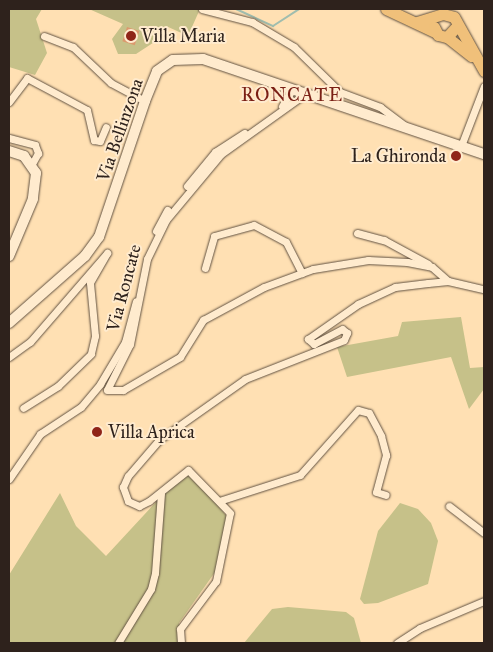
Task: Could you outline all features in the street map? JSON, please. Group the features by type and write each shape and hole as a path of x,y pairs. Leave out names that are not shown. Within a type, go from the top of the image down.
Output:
{"main road":[{"path":"386,9 417,22 447,38 474,58"},
{"path":"417,22 439,13 454,17 474,58 484,71"},
{"path":"436,32 439,13"},
{"path":"447,38 454,17"}],"street":[{"path":"202,9 252,22 294,47 340,92 380,107 408,128"},
{"path":"44,36 73,47 111,83 145,102"},
{"name":"Via Bellinzona","path":"9,324 85,256 99,237 145,102 158,71 173,60 189,57 484,154"},
{"path":"9,102 26,78 87,110 94,140 100,141 106,127"},
{"path":"461,146 484,86"},
{"path":"276,114 292,90"},
{"path":"305,94 251,130 222,154 166,220 147,259 130,344 107,390 123,390 180,357 203,320 302,272 368,260 432,267"},
{"name":"Via Roncate","path":"9,479 40,434 82,407 106,376 125,342 144,259 161,218 215,152 232,137 251,130"},
{"path":"9,138 35,145 38,153 32,164 36,188 9,256"},
{"path":"9,151 32,164"},
{"path":"205,268 214,236 254,225 286,242 302,272"},
{"path":"357,233 384,240 432,267 448,281"},
{"path":"9,357 30,342 107,253 90,283 95,336 91,354 58,386 23,408"},
{"path":"182,643 180,629 216,581 222,564 230,513 193,471 178,476 161,492 139,506 128,501 124,487 159,440 205,403 227,394 245,379 344,340 347,333 342,329 314,344 308,339 358,304 395,287 448,281 484,289"},
{"path":"219,501 300,475 358,410 369,414 381,436 386,455 376,492 386,495"},
{"path":"118,643 143,604 156,573 161,492"},
{"path":"449,506 484,533"},
{"path":"397,643 420,628 484,601"}],"shaded area":[{"path":"9,9 42,9 36,19 47,53 35,75 9,67"},
{"path":"89,9 200,9 188,36 166,26 162,37 136,54 118,54 112,39 123,24"},
{"path":"461,317 470,368 484,367 484,389 469,409 451,357 347,377 337,347 398,336 402,322"},
{"path":"181,475 194,475 228,518 220,565 179,623 184,643 9,643 9,575 60,493 76,526 106,556"},
{"path":"400,503 418,509 431,523 438,541 428,584 378,603 364,604 360,599 378,531"},
{"path":"288,607 346,612 354,618 361,643 244,643 272,609"}],"building":[{"name":"Villa Maria","path":"127,27 139,31 135,45 122,41"}],"waterway":[{"path":"236,9 273,26 299,9"}],"place":[{"name":"Villa Maria","path":"131,36"},
{"name":"La Ghironda","path":"456,156"},
{"name":"Villa Aprica","path":"97,432"}],"district":[{"name":"RONCATE","path":"292,95"}]}
